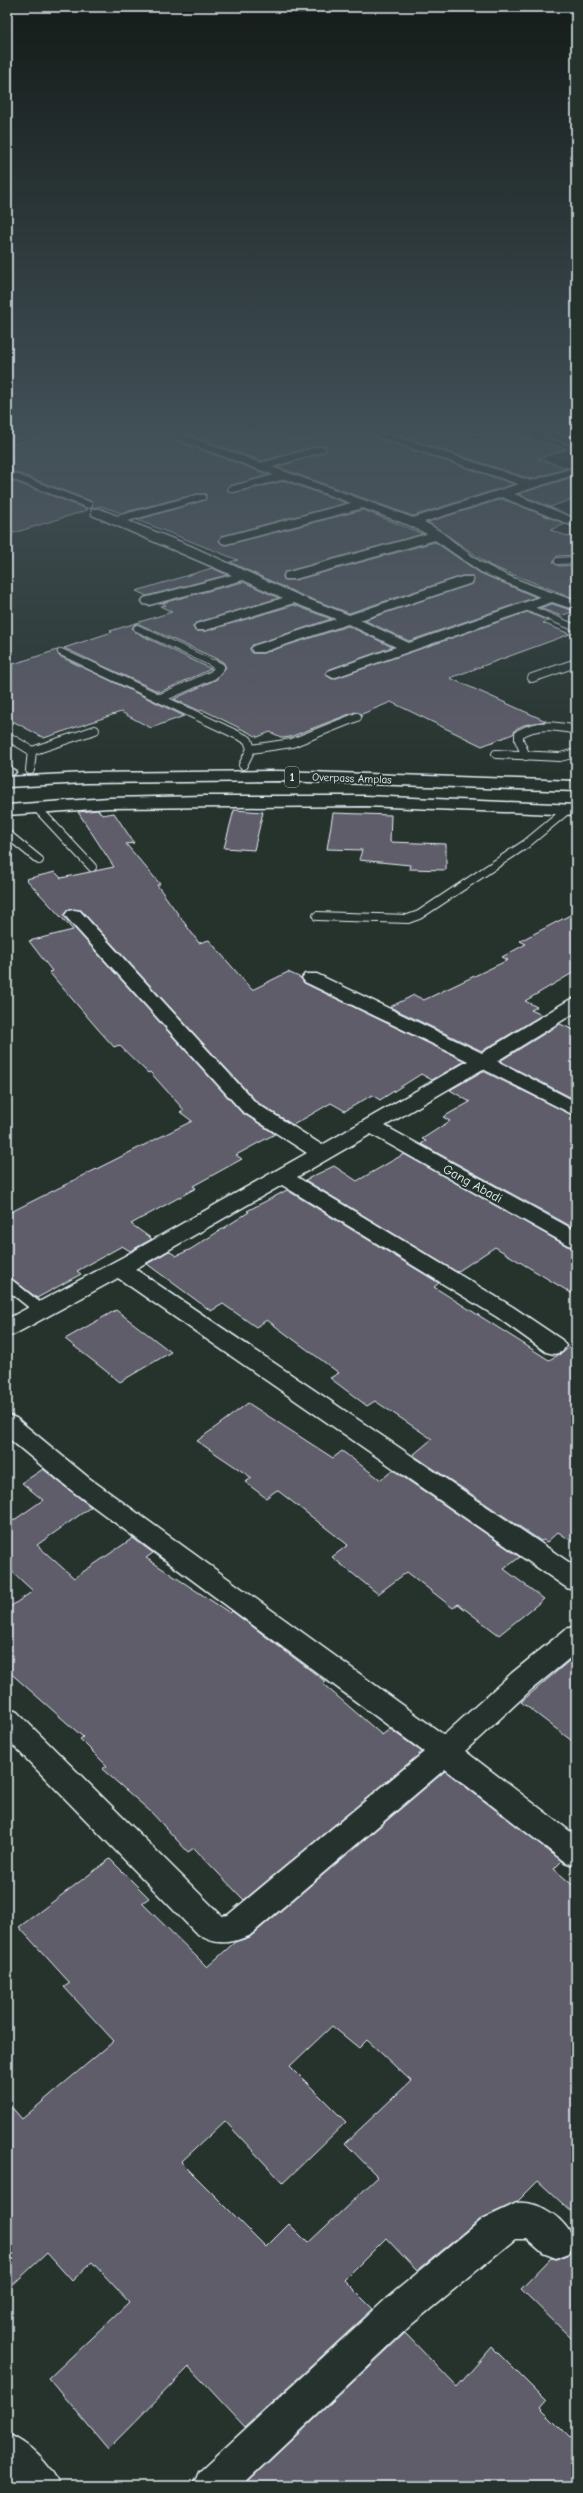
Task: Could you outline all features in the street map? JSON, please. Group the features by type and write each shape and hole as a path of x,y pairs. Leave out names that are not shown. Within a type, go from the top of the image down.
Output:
{"main road":[{"path":"188,550 295,599 348,619 409,648"},
{"path":"290,576 383,550"},
{"path":"458,550 473,562 491,572 553,598 573,603"},
{"path":"149,601 244,575"},
{"path":"258,649 467,580"},
{"path":"333,674 553,598"},
{"path":"201,627 295,599"},
{"path":"7,774 30,770 244,765 576,775"},
{"name":"Overpass Amplas","path":"7,774 86,778 279,776 576,786"},
{"name":"Overpass Amplas","path":"7,794 86,790 279,789 573,806"},
{"path":"7,810 110,802 366,801 573,806"},
{"path":"74,915 249,1107 322,1154"},
{"path":"311,978 485,1062 576,1110"},
{"path":"7,1329 120,1269 485,1062 576,1004"},
{"name":"Gang Abadi","path":"371,1126 576,1240"},
{"path":"283,1177 505,1312 554,1346"},
{"path":"120,1269 576,1581"},
{"path":"7,1424 80,1484 445,1752 576,1853"},
{"path":"7,1720 206,1922 215,1930 226,1932 238,1926 445,1752 522,1681 576,1637"},
{"path":"212,2486 422,2291 501,2229 516,2222 529,2221 543,2228 556,2240"},
{"path":"7,2453 40,2486"}],"lane":[{"path":"558,561 576,560"},
{"path":"526,607 576,628"},
{"path":"136,628 220,666 213,675 161,698"},
{"path":"61,652 241,736 248,740 252,749"},
{"path":"532,678 576,663"},
{"path":"252,749 274,748 301,742 357,717"},
{"path":"526,756 519,740 519,734 526,730 550,726 576,730"},
{"path":"7,736 32,751 95,730"},
{"path":"244,765 252,749"},
{"path":"30,770 32,751"},
{"path":"496,754 560,757 576,753"},
{"path":"317,916 408,919 419,915 526,844 573,806"},
{"path":"37,808 92,867"},
{"path":"7,834 40,860"},
{"path":"7,1284 42,1311"}],"building":[{"path":"214,550 364,550 285,572 283,576 284,580 295,580 404,550 447,550 480,573 536,597 409,641 364,620 472,584 474,580 473,576 462,576 349,613 301,595 230,562 238,560"},
{"path":"469,550 576,550 576,555 557,556 553,562 558,566 576,565 576,599 491,566"},
{"path":"212,568 227,575 147,596 136,591"},
{"path":"243,582 279,598 196,623 193,626 195,631 206,631 294,605 331,619 253,645 250,648 252,653 263,653 348,626 392,647 328,670 325,674 332,679 527,612 548,621 543,623 570,634 450,678 546,721 524,725 516,729 513,734 482,746 391,702 362,714 355,712 290,737 283,738 270,732 258,737 203,710 200,711 174,699 217,679 226,667 223,662 217,659 139,624 135,624 132,628 135,632 211,669 160,692 64,648 112,632 110,631 172,612 160,606 166,605 162,603"},
{"path":"552,604 574,611 561,616 540,608"},
{"path":"57,650 59,656 184,716 151,728 121,712 44,738 7,718 7,666"},
{"path":"98,810 102,815 114,813 134,843 126,844 160,884 157,885 199,943 209,940 252,990 288,972 301,978 304,983 465,1061 432,1080 421,1074 380,1100 372,1095 345,1111 331,1103 293,1125 257,1102 81,910 68,910 64,915 67,920 241,1112 275,1134 236,1155 242,1159 193,1186 196,1188 131,1224 152,1239 130,1251 122,1246 77,1271 81,1274 37,1298 7,1275 7,1214 192,1121 180,1112 184,1110 150,1072 148,1073 119,1045 114,1047 49,972 52,971 29,941 73,930 26,879 55,872 61,878 114,867 78,812"},
{"path":"234,810 263,812 254,850 224,848"},
{"path":"333,813 391,815 390,842 446,844 446,870 409,869 410,865 359,860 362,850 327,849"},
{"path":"576,912 576,971 525,1001 537,1007 531,1010 542,1015 482,1051 390,1007 414,995 424,1000 508,960 502,957 526,944 520,941"},
{"path":"560,1024 576,1031 576,1100 500,1061"},
{"path":"483,1071 576,1117 576,1229 421,1144 426,1141 422,1139 450,1121 443,1117 470,1102 450,1090"},
{"path":"404,1154 567,1246 576,1248 576,1296 495,1247 457,1272 305,1180 334,1166 357,1181"},
{"path":"287,1190 439,1283 434,1287 549,1360 562,1353 576,1342 576,1544 558,1532 547,1542 543,1540 541,1541 413,1455 432,1439 375,1401 367,1406 330,1378 339,1373 267,1320 256,1327 223,1304 211,1311 147,1264 169,1251 176,1256 191,1249 249,1212 247,1211"},
{"path":"116,1310 171,1352 120,1382 65,1339"},
{"path":"248,1403 333,1458 342,1451 381,1480 393,1470 520,1557 504,1569 544,1599 499,1635 458,1604 453,1608 407,1572 378,1594 332,1557 348,1545 277,1490 266,1498 245,1482 252,1478 197,1441"},
{"path":"43,1469 91,1507 37,1545 74,1578 133,1538 153,1553 146,1558 230,1613 232,1611 326,1682 323,1684 382,1735 390,1729 422,1752 244,1900 194,1848 188,1852 151,1812 102,1769 107,1766 80,1739 83,1737 7,1670 7,1609 33,1591 7,1567 7,1525 43,1500 22,1483"},
{"path":"576,1655 576,1744 521,1702"},
{"path":"445,1771 562,1861 554,1869 576,1888 576,2216 538,2181 517,2202 482,2218 417,2271 386,2238 344,2280 373,2309 245,2427 189,2367 108,2449 49,2378 129,2302 92,2262 72,2281 47,2253 7,2290 7,2102 22,2119 114,2041 64,1987 70,1983 19,1927 110,1859 149,1898 142,1903 207,1967 235,1942 250,1937","holes":["332,2026 359,2048 367,2040 411,2081 345,2143 378,2177 308,2243 289,2224 266,2247 181,2162 225,2121 283,2183 346,2122 290,2066"]},
{"path":"576,2230 576,2343 521,2289 551,2258 557,2259 570,2254 575,2241 572,2234"},
{"path":"405,2333 457,2387 492,2347 546,2401 540,2408 576,2444 576,2486 243,2486"}]}
